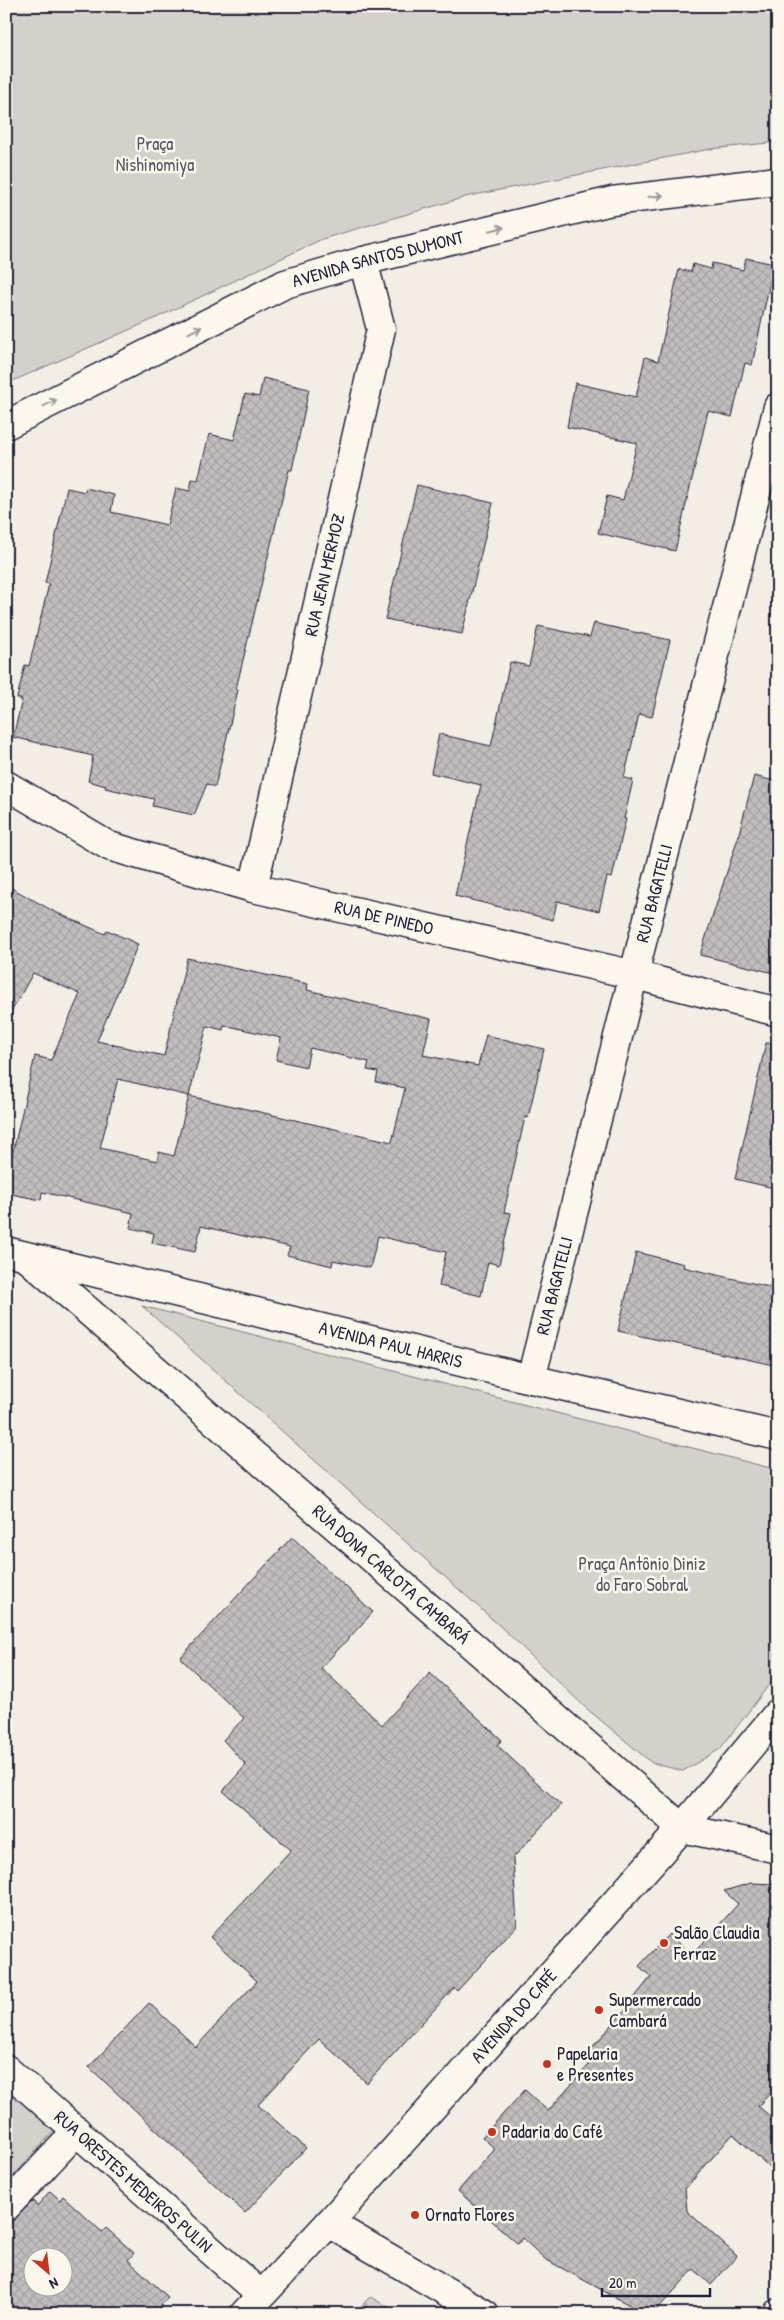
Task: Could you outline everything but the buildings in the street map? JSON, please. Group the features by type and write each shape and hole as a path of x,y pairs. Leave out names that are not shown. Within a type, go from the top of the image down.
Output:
{"street":[{"name":"AVENIDA SANTOS DUMONT","path":"6,425 285,284 363,261 612,201 778,181"},
{"name":"RUA JEAN MERMOZ","path":"253,888 381,329 363,261"},
{"name":"RUA BAGATELLI","path":"531,1379 778,407"},
{"name":"RUA DE PINEDO","path":"6,784 109,846 253,888 635,975 778,1012"},
{"name":"AVENIDA PAUL HARRIS","path":"16,1253 531,1379 778,1436"},
{"name":"RUA DONA CARLOTA CAMBARÁ","path":"16,1253 682,1828 778,1849"},
{"name":"AVENIDA DO CAFÉ","path":"253,2304 329,2223 682,1828 778,1713"},
{"name":"RUA ORESTES MEDEIROS PULIN","path":"6,2069 77,2131 253,2304"},
{"path":"6,2207 77,2131"},
{"path":"329,2223 485,2314"}],"green space":[{"name":"Praça Nishinomiya","path":"6,6 778,6 778,142 710,149 469,196 322,239 154,319 6,384"},
{"name":"Praça Antônio Diniz do Faro Sobral","path":"142,1306 778,1470 778,1673 720,1749 683,1771 652,1763 586,1708 501,1627"},
{"path":"6,2089 54,2131 6,2184"},
{"path":"370,2297 401,2314 353,2314"}],"place":[{"name":"Salão Claudia Ferraz","path":"664,1943"},
{"name":"Supermercado Cambará","path":"599,2010"},
{"name":"Papelaria e Presentes","path":"547,2064"},
{"name":"Padaria do Café","path":"492,2132"},
{"name":"Ornato Flores","path":"415,2215"}]}
